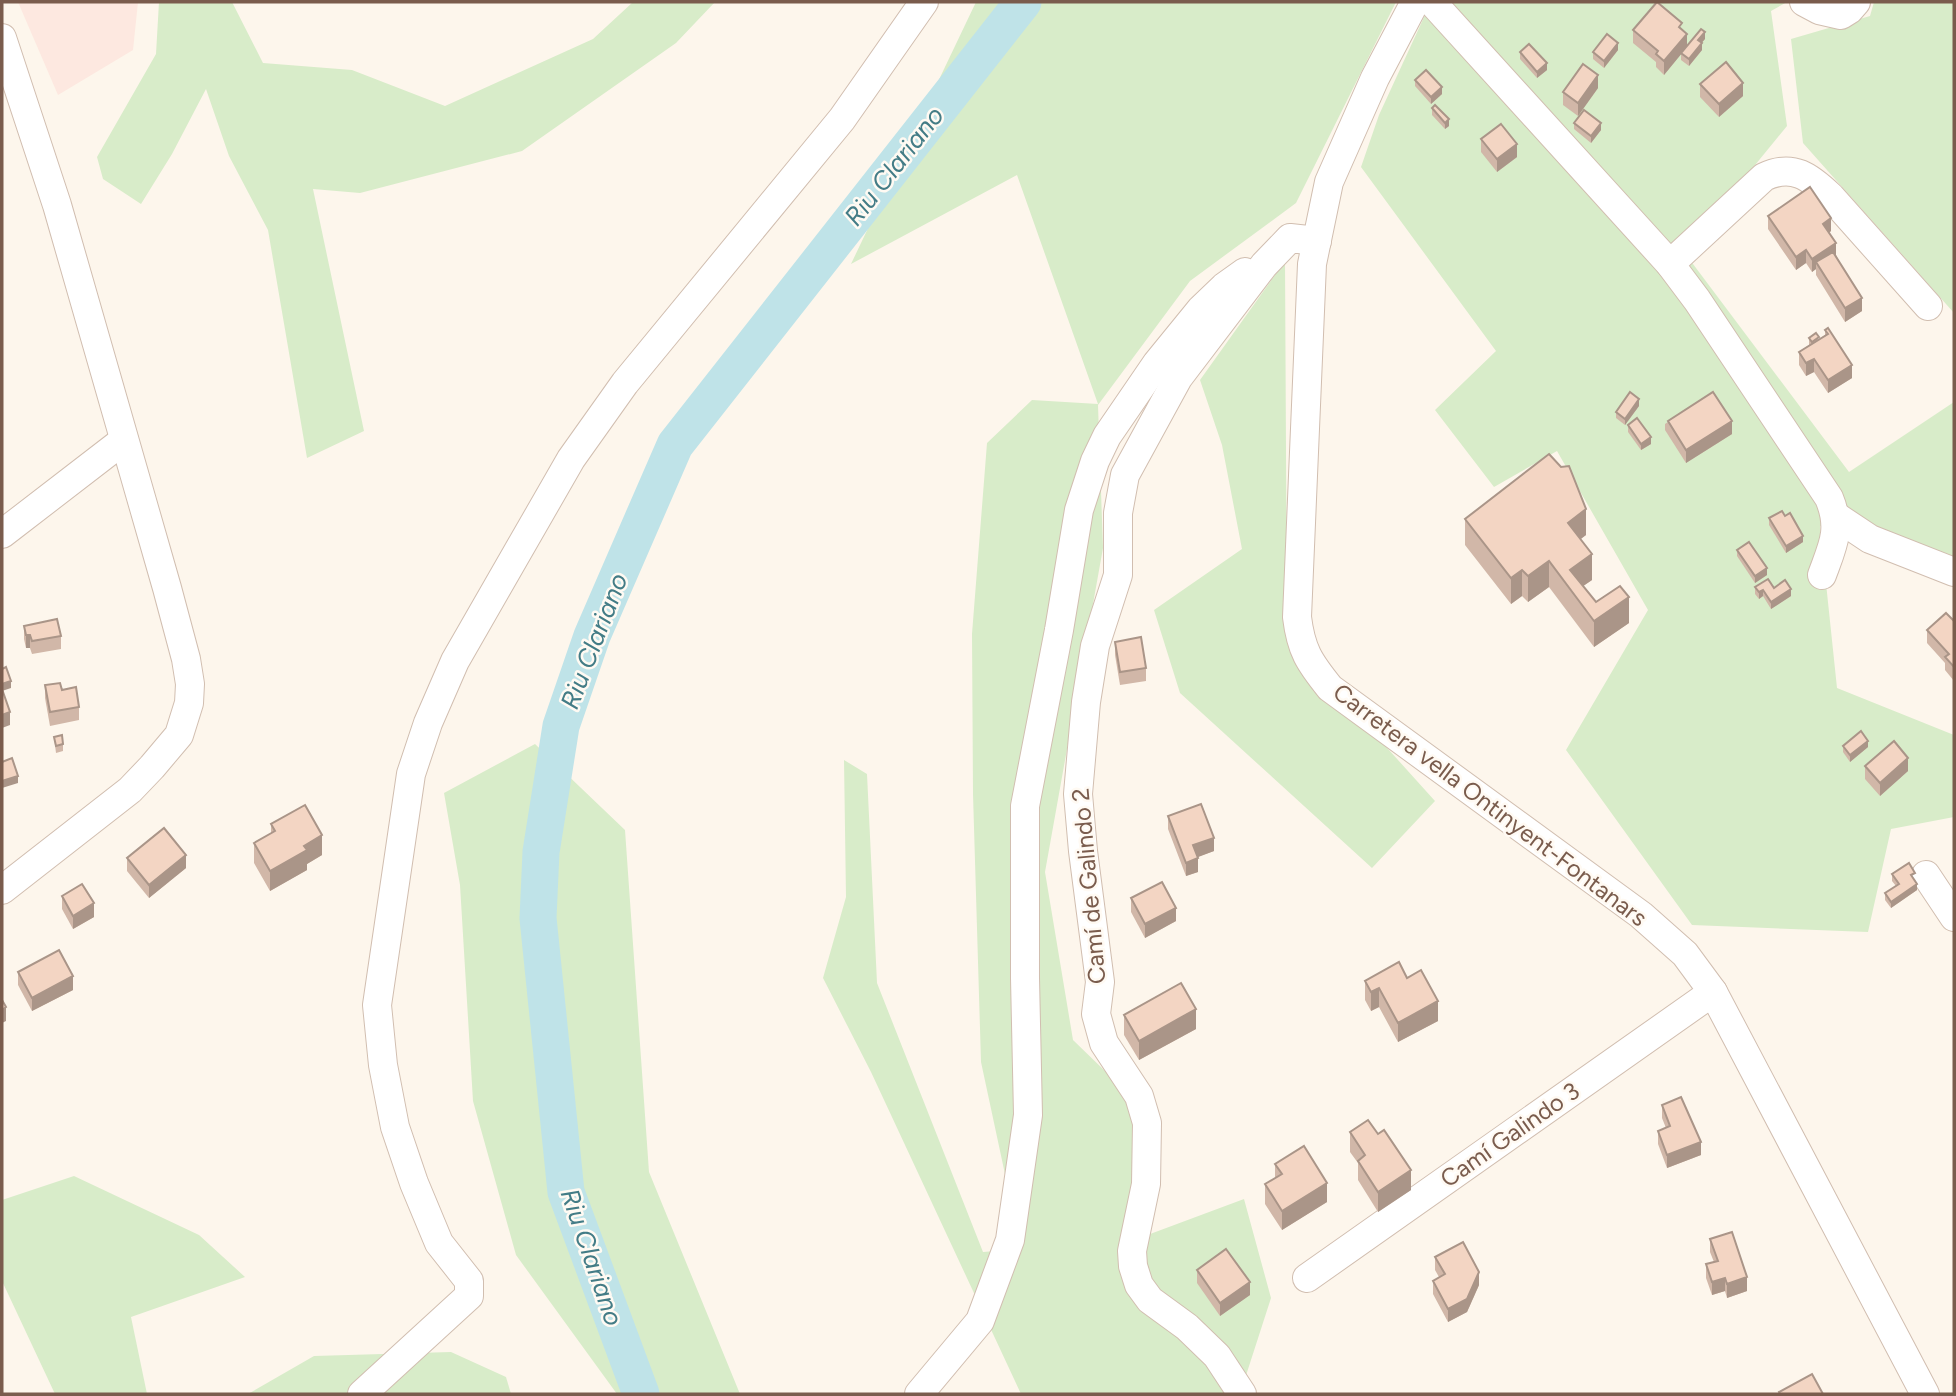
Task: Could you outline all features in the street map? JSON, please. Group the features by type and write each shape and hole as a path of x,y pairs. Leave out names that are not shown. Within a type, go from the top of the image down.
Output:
{"street":[{"path":"362,1394 468,1296 469,1281 439,1243 395,1127 383,1065 377,1005 411,775 428,723 455,661 571,459 625,383 842,119 924,2"},
{"name":"Carretera vella Ontinyent-Fontanars","path":"1415,2 1375,78 1329,183 1312,264 1297,617 1300,642 1313,667 1330,688 1641,915 1685,954 1713,992 1925,1394"},
{"path":"1432,2 1670,264 1697,300 1829,498 1837,517 1835,542 1822,575"},
{"path":"1804,2 1819,10 1841,15 1856,2"},
{"path":"2,38 57,205 186,659 190,684 189,703 184,720 179,735 170,748 130,790 2,890"},
{"path":"1670,264 1764,177 1777,171 1788,171 1814,181 1831,197 1928,306"},
{"name":"Camí de Galindo 2","path":"1242,1394 1217,1356 1187,1327 1150,1300 1139,1284 1133,1266 1132,1251 1146,1184 1147,1123 1139,1096 1104,1043 1096,1014 1100,982 1078,794 1086,702 1095,646 1118,575 1120,559 1117,528 1125,475 1178,378 1264,265 1290,238 1317,241"},
{"path":"919,1394 980,1321 1010,1240 1028,1115 1025,806 1085,488 1107,436 1168,348 1224,287 1242,274 1264,265"},
{"path":"2,534 124,440"},
{"path":"1837,517 1870,539 1954,572"},
{"path":"1926,875 1954,917"},
{"name":"Camí Galindo 3","path":"1307,1278 1713,992"}],"shaded area":[{"path":"18,2 138,2 133,50 58,95"}],"green space":[{"path":"159,2 232,2 263,63 352,70 445,106 593,39 633,2 715,2 676,43 522,151 360,193 313,189 364,431 307,458 268,230 229,156 206,89 172,154 141,204 103,179 97,157 156,54"},
{"path":"976,2 1396,2 1296,203 1190,281 1098,405 1103,548 1045,872 1073,1040 1137,1102 1134,1240 1244,1199 1271,1298 1240,1394 1021,1394 871,1072 823,978 846,897 844,760 867,774 877,983 983,1252 1021,1249 981,1062 973,794 972,634 987,443 1032,400 1098,404 1017,175 851,264"},
{"path":"1431,2 1787,2 1771,11 1787,126 1684,252 1849,472 1954,402 1954,583 1820,526 1837,688 1954,735 1954,817 1891,829 1868,932 1692,925 1566,750 1648,610 1557,451 1494,487 1435,410 1496,351 1361,167 1379,115"},
{"path":"1874,2 1954,2 1954,313 1803,143 1791,39 1870,16"},
{"path":"1285,261 1287,637 1435,801 1372,868 1180,693 1154,610 1242,549 1222,445 1200,380"},
{"path":"535,744 625,830 649,1172 740,1394 617,1394 516,1255 473,1101 460,885 444,793"},
{"path":"74,1176 199,1235 245,1277 131,1317 147,1394 55,1394 2,1281 2,1200"},
{"path":"451,1352 506,1377 511,1394 248,1394 314,1356"}],"building":[{"path":"1657,2 1682,23 1679,27 1687,34 1664,61 1656,54 1658,51 1633,30"},
{"path":"1701,29 1705,32 1698,40 1702,43 1689,59 1681,53"},
{"path":"1607,34 1618,43 1604,61 1593,52"},
{"path":"1529,44 1547,63 1537,72 1520,52"},
{"path":"1726,62 1743,83 1719,104 1700,84"},
{"path":"1583,64 1598,75 1578,103 1563,92"},
{"path":"1426,70 1442,87 1431,97 1415,80"},
{"path":"1435,105 1449,119 1445,123 1432,108"},
{"path":"1584,110 1601,123 1591,136 1574,123"},
{"path":"1501,124 1517,144 1497,159 1481,139"},
{"path":"1810,187 1831,218 1823,224 1836,243 1812,259 1806,250 1796,257 1768,216"},
{"path":"1833,252 1862,298 1845,308 1816,262"},
{"path":"1828,328 1852,365 1828,380 1814,359 1806,363 1799,352 1828,334 1825,330"},
{"path":"1816,333 1819,337 1812,342 1809,338"},
{"path":"1630,392 1639,399 1625,419 1616,412"},
{"path":"1713,392 1732,421 1686,450 1668,421"},
{"path":"1637,418 1651,437 1641,444 1628,425"},
{"path":"1549,454 1561,467 1569,466 1586,509 1568,523 1592,554 1570,570 1596,602 1620,586 1629,597 1594,621 1549,561 1528,576 1522,570 1511,578 1465,519"},
{"path":"1782,511 1785,516 1790,513 1803,536 1786,546 1769,518"},
{"path":"1749,542 1767,568 1755,576 1737,550"},
{"path":"1768,579 1774,588 1785,580 1791,589 1771,602 1763,590 1759,592 1755,587"},
{"path":"1946,613 1954,621 1954,667 1945,657 1949,654 1927,630"},
{"path":"57,619 61,636 32,641 30,635 26,635 24,626"},
{"path":"1141,637 1146,668 1120,672 1115,642"},
{"path":"6,667 11,681 2,684 2,669"},
{"path":"60,683 62,690 76,687 79,707 50,712 45,685"},
{"path":"2,689 10,712 2,715"},
{"path":"1861,731 1868,741 1850,755 1843,746"},
{"path":"62,735 63,744 56,746 54,737"},
{"path":"1894,741 1908,758 1880,783 1865,766"},
{"path":"12,758 18,776 2,781 2,762"},
{"path":"1201,804 1214,838 1193,845 1198,858 1186,863 1168,816"},
{"path":"305,805 322,835 304,846 307,850 270,871 254,843 275,831 271,824"},
{"path":"164,828 186,855 149,885 127,858"},
{"path":"1909,863 1915,873 1911,875 1917,884 1891,902 1885,893 1899,884 1892,874"},
{"path":"1162,882 1176,908 1145,924 1131,898"},
{"path":"82,884 94,903 73,916 62,896"},
{"path":"59,950 73,976 32,998 18,972"},
{"path":"1399,962 1407,978 1421,970 1438,1001 1398,1023 1379,988 1371,992 1365,981"},
{"path":"1181,983 1196,1009 1139,1041 1124,1015"},
{"path":"1681,1097 1701,1142 1667,1155 1658,1131 1670,1126 1662,1105"},
{"path":"1368,1120 1378,1134 1384,1130 1411,1170 1378,1192 1358,1161 1365,1155 1350,1132"},
{"path":"1304,1146 1327,1183 1282,1211 1265,1184 1282,1174 1275,1164"},
{"path":"1732,1232 1747,1277 1727,1284 1725,1278 1712,1282 1706,1264 1718,1261 1710,1239"},
{"path":"1463,1242 1479,1272 1467,1299 1448,1309 1433,1281 1445,1274 1435,1257"},
{"path":"1226,1249 1250,1282 1220,1303 1197,1270"},
{"path":"1812,1374 1823,1394 1780,1394 1779,1392"}],"waterway":[{"name":"Riu Clariano","path":"641,1394 566,1192 538,918 541,852 561,726 592,636 675,445 1023,2"}]}
